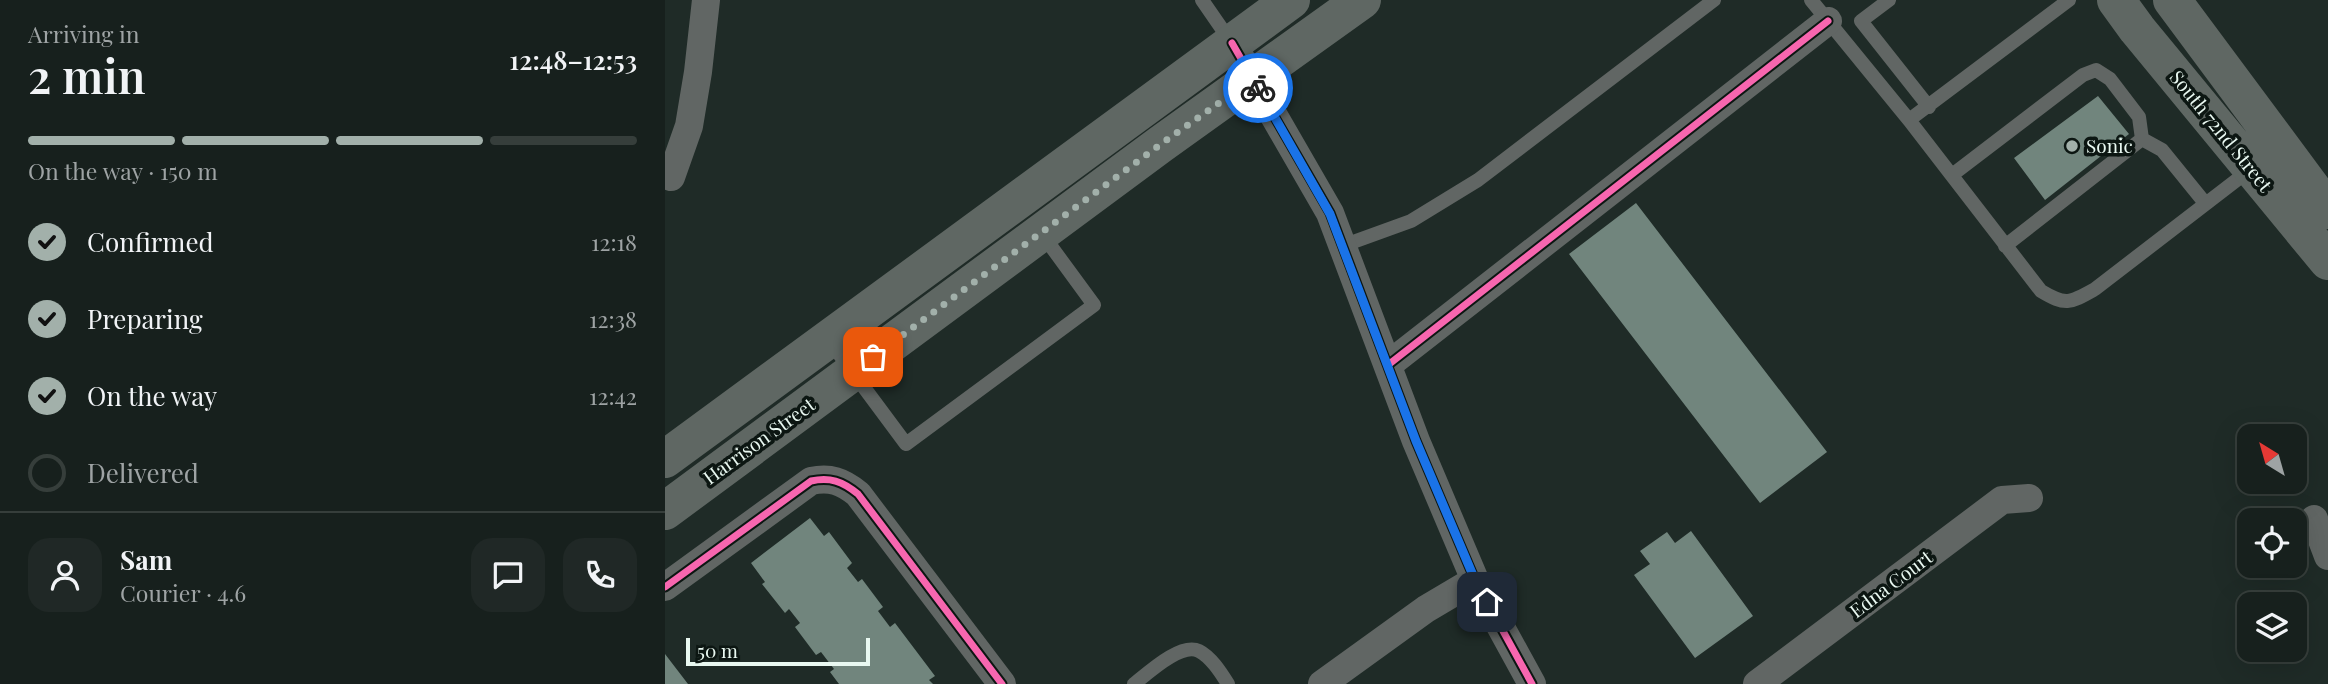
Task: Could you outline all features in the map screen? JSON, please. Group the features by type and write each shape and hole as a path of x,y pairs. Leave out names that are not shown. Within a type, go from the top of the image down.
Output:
{"main road":[{"path":"665,459 1291,0"},
{"name":"Harrison Street","path":"665,511 1361,0"},
{"name":"South 72nd Street","path":"2116,0 2328,261"},
{"name":"South 72nd Street","path":"2172,0 2328,210"}],"street":[{"path":"671,177 689,126 706,0"},
{"path":"1388,365 1820,11"},
{"path":"1232,43 1330,214 1416,441 1475,580 1532,684"},
{"path":"665,587 810,481 827,478 845,484 858,494 1002,684"},
{"name":"Edna Court","path":"1757,684 2002,500 2029,498"},
{"path":"2314,520 2328,556"},
{"path":"1322,684 1426,609 1475,580"}],"lane":[{"path":"1202,0 1232,43"},
{"path":"1342,246 1411,221 1478,180 1714,0"},
{"path":"1889,0 1861,21 1929,107"},
{"path":"1909,120 2069,0"},
{"path":"1820,11 1909,120 2041,291 2059,302 2072,302 2095,289 2252,169"},
{"path":"1952,175 2083,75 2096,70 2109,79 2139,117 2142,139"},
{"path":"2142,139 2162,150 2205,203"},
{"path":"2005,246 2142,139"},
{"path":"828,338 906,444 1094,305 1041,233"},
{"path":"1134,684 1176,654 1193,649 1207,657 1228,684"}],"building":[{"name":"Sonic","path":"2098,96 2129,134 2045,200 2014,158"},
{"path":"1636,203 1827,452 1760,503 1569,254"},
{"path":"810,518 824,536 829,532 852,563 847,568 858,582 862,579 883,607 878,611 890,627 895,623 935,676 929,680 933,684 839,684 830,672 834,669 821,652 816,655 795,627 800,623 789,609 785,613 762,584 765,582 751,563"},
{"path":"1691,531 1753,616 1695,658 1634,575 1650,564 1640,551 1667,532 1675,543"},
{"path":"665,654 688,684 665,684"}],"cycle path":[{"path":"1388,365 1828,21"},
{"path":"1232,43 1330,213 1416,441 1475,580 1532,684"},
{"path":"665,587 811,481 836,481 858,494 1002,684"}],"way so far":[{"path":"873,357 1253,79 1258,88"}],"place":[{"name":"Sonic","path":"2072,146"}],"route":[{"path":"1258,88 1330,214 1416,441 1475,580 1487,602"}]}
